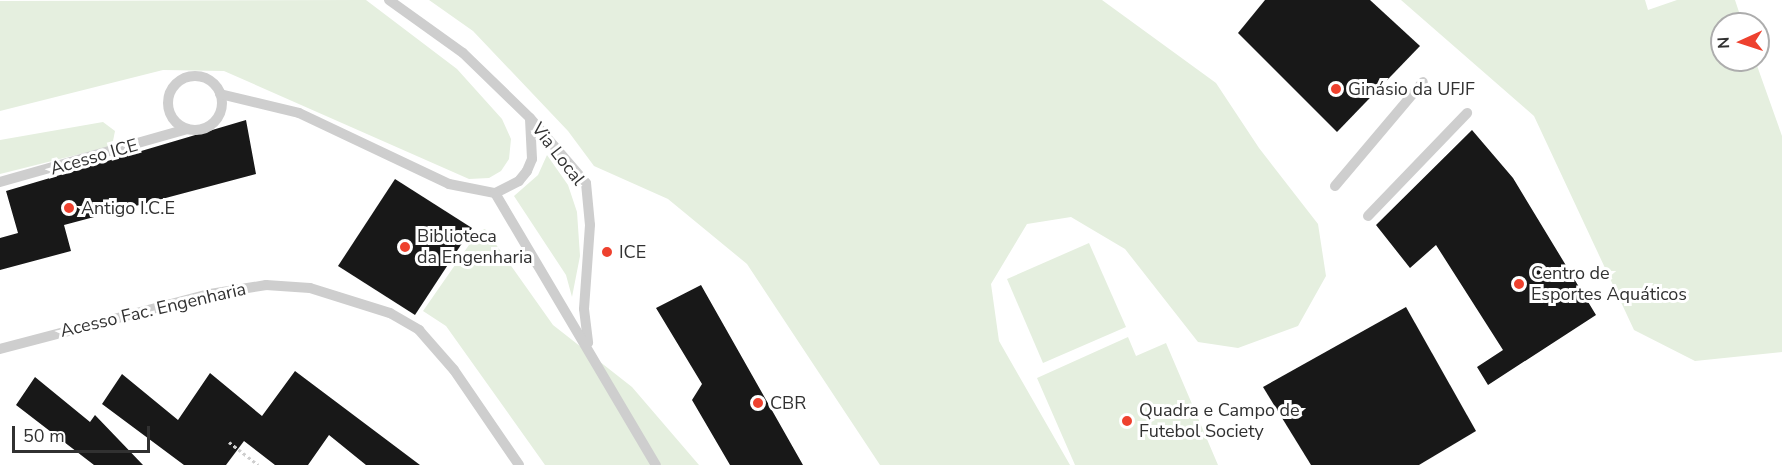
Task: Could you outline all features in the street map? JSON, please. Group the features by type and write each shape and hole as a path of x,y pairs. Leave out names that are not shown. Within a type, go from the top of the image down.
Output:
{"lane":[{"name":"Via Local","path":"389,0 463,53 530,118 585,183 591,225 584,309 588,343 656,465"},
{"path":"220,94 221,111 212,124 187,129 174,120 168,104 178,82 202,77 220,94 298,113 449,184 495,193 519,181 527,171 532,159 530,118"},
{"path":"1335,186 1423,82"},
{"path":"1368,216 1467,113"},
{"name":"Acesso ICE","path":"0,182 187,129"},
{"path":"495,193 588,343"},
{"name":"Acesso Fac. Engenharia","path":"0,349 210,294 266,285 310,288 390,313 419,330 454,370 519,465"}],"path":[{"path":"229,442 258,465"}],"green space":[{"path":"366,0 457,69 502,119 511,139 509,159 501,171 489,178 469,179 224,71 163,70 0,111 0,1"},
{"path":"429,0 1102,0 1216,83 1259,148 1318,224 1326,276 1298,326 1238,348 1198,342 1125,249 1071,217 1027,224 991,284 999,341 1070,465 880,465 747,264 668,199 594,166 568,131 473,31"},
{"path":"1401,0 1645,0 1648,10 1677,0 1735,0 1739,12 1710,12 1710,72 1759,72 1782,136 1782,352 1695,361 1634,330 1534,116"},
{"path":"103,122 115,131 112,146 0,174 0,140"},
{"path":"547,155 568,185 577,212 580,256 572,297 566,275 514,196 538,175"},
{"path":"485,229 553,325 632,387 699,465 545,465 446,326 423,311 478,232"},
{"path":"1089,243 1126,327 1043,363 1007,279"},
{"name":"Quadra e Campo de Futebol Society","path":"1128,337 1136,356 1166,343 1218,465 1075,465 1037,378"}],"building":[{"name":"Ginásio da UFJF","path":"1265,0 1370,0 1420,46 1337,132 1238,33"},
{"name":"Antigo I.C.E","path":"246,120 256,174 64,225 71,251 0,270 0,238 18,233 6,191"},
{"path":"1472,130 1513,178 1596,315 1488,385 1477,367 1503,350 1436,245 1410,268 1376,225"},
{"name":"Biblioteca da Engenharia","path":"395,179 472,228 415,315 338,266"},
{"path":"701,285 803,465 730,465 692,400 702,384 656,308"},
{"path":"1406,307 1476,431 1419,465 1311,465 1263,387"},
{"path":"295,371 420,465 366,465 329,435 308,465 275,465 244,441 226,465 184,465 102,404 122,374 178,420 210,373 262,416"},
{"path":"35,377 90,422 95,415 143,465 94,465 16,405"}],"place":[{"name":"Ginásio da UFJF","path":"1336,89"},
{"name":"Antigo I.C.E","path":"69,208"},
{"name":"Biblioteca da Engenharia","path":"405,247"},
{"name":"ICE","path":"607,252"},
{"name":"Centro de Esportes Aquáticos","path":"1519,284"},
{"name":"CBR","path":"758,403"},
{"name":"Quadra e Campo de Futebol Society","path":"1127,421"}]}
